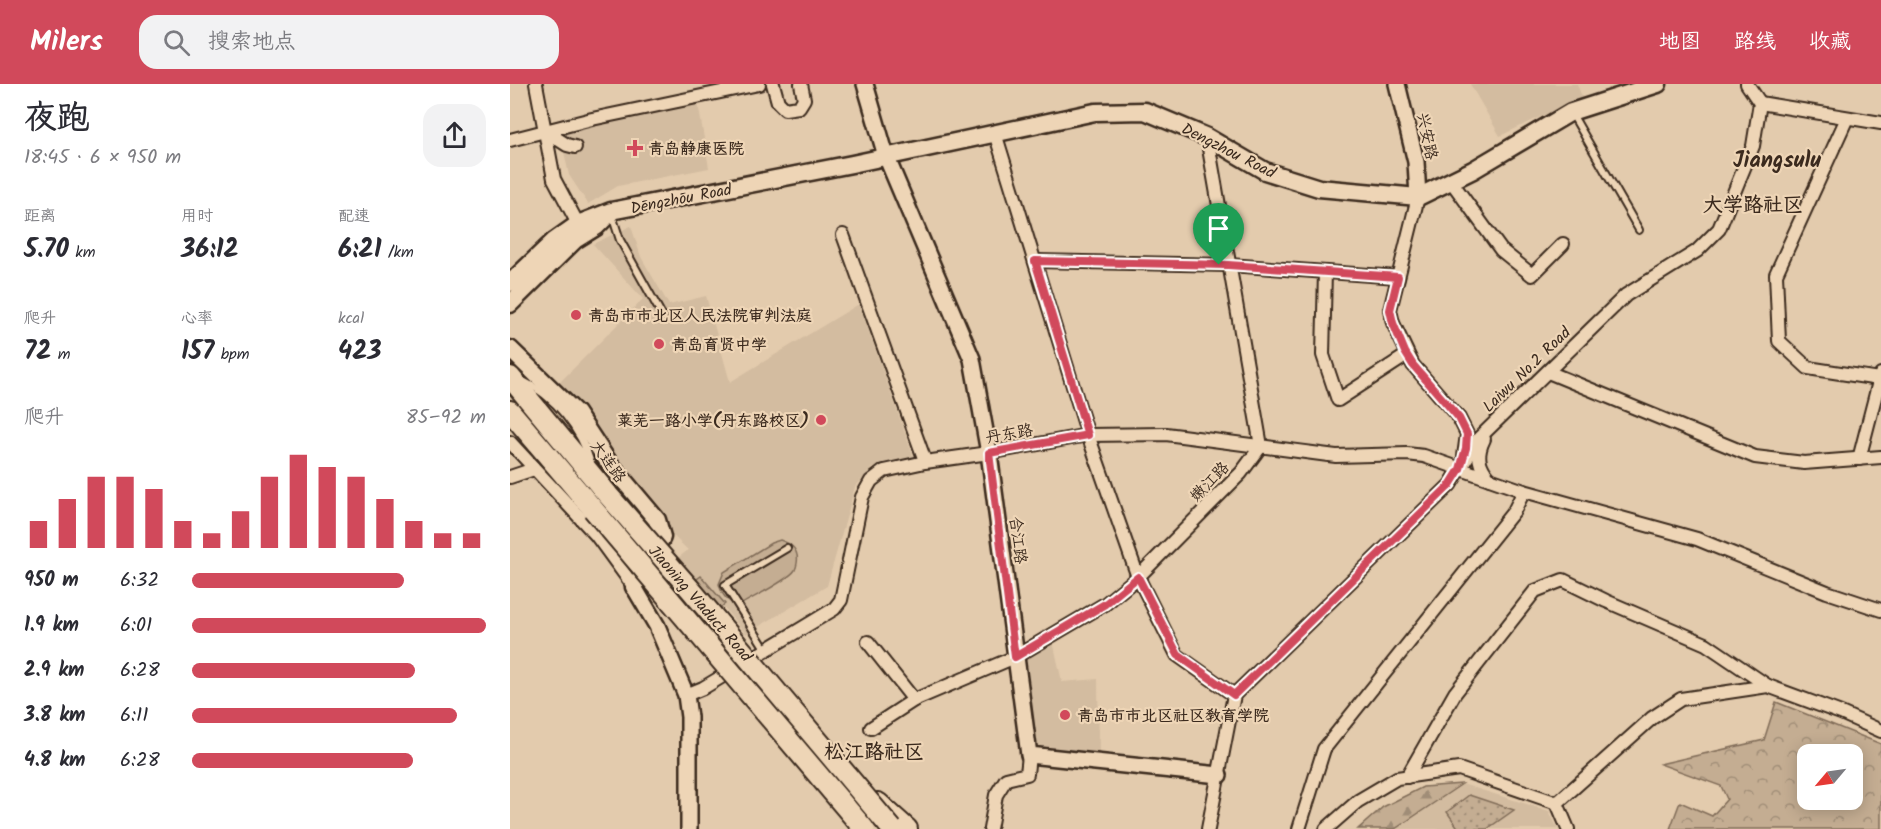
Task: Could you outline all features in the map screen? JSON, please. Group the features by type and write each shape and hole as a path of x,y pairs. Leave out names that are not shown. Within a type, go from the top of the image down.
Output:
{"highway":[{"name":"Jiaoning Viaduct Road","path":"510,377 892,829"},
{"name":"Jiaoning Viaduct Road","path":"510,411 864,829"},
{"path":"852,780 907,829"},
{"path":"835,795 854,829"}],"main road":[{"path":"1418,197 1473,170 1571,112 1658,84"},
{"name":"Dengzhou Road","path":"886,156 1095,112 1145,111 1207,137 1265,171 1319,188 1418,197"},
{"name":"Dēngzhōu Road","path":"510,303 575,240 596,227 611,212 886,156"},
{"path":"510,283 554,241 578,224 611,212"},
{"name":"大连路","path":"510,350 576,413 609,463 657,520 662,537 634,587"}],"street":[{"path":"536,84 554,179 578,224"},
{"path":"510,140 759,84"},
{"path":"773,84 778,102 785,109 799,107 804,99 801,84"},
{"path":"865,84 886,156"},
{"name":"兴安路","path":"1397,84 1416,162 1418,197"},
{"path":"1747,84 1760,103 1881,123"},
{"name":"Laiwu No.2 Road","path":"1234,695 1450,485 1479,438 1626,295 1697,251 1719,229 1753,146 1760,103"},
{"path":"1847,118 1776,274 1779,341 1808,368 1880,376 1859,459"},
{"path":"545,131 567,145 575,147"},
{"path":"995,134 1088,435 1138,577 1178,655 1234,695 1208,829"},
{"path":"1207,137 1261,446"},
{"name":"合江路","path":"886,156 972,358 989,453 1029,755"},
{"path":"1451,181 1501,250 1532,275 1563,244"},
{"path":"1418,197 1390,310 1393,323 1413,365 1459,418 1472,430 1480,431 1493,425"},
{"path":"843,235 924,458"},
{"path":"1035,261 1228,265 1398,277"},
{"path":"1325,272 1323,355 1338,400 1407,355"},
{"path":"1548,372 1755,457 1804,463 1881,457"},
{"path":"1459,418 1467,434 1460,469"},
{"path":"1490,479 1482,470 1478,459 1480,447 1493,425"},
{"name":"丹东路","path":"686,695 704,688 834,609 842,600 862,497 871,481 884,471 1088,435 1166,434 1336,456 1407,454 1424,456 1524,491 1697,539 1827,592 1881,610"},
{"path":"510,442 596,535 634,587 657,626 686,695 689,717 690,829"},
{"name":"嫩江路","path":"871,728 914,700 1015,657 1105,604 1138,577 1241,473 1261,446"},
{"path":"510,477 534,469"},
{"path":"1299,829 1324,749 1514,511 1524,491"},
{"path":"1407,777 1455,693 1534,591 1563,580 1706,644 1768,686 1841,713 1881,731"},
{"path":"868,642 914,700"},
{"path":"1557,803 1652,718 1681,699 1768,686"},
{"path":"990,829 996,795 1006,779 1027,774 1029,755 1219,776"},
{"path":"1326,829 1358,801 1398,778 1459,769 1557,803 1569,829"}],"lane":[{"path":"1571,112 1639,230"},
{"path":"611,212 620,240 663,317"},
{"path":"766,650 725,585 787,548"}],"shaded area":[{"path":"1470,84 1577,84 1582,97 1500,136"},
{"name":"青岛静康医院","path":"698,103 709,168 618,186 588,204 569,175 560,133"},
{"path":"631,226 641,257 669,305 706,296 730,382 859,304 914,458 873,468 855,487 827,586 746,634 724,608 686,638 644,585 688,550 666,529 557,385 643,299 593,244"},
{"name":"青岛市市北区社区教育学院","path":"1053,641 1062,682 1098,679 1099,757 1036,748 1022,659"},
{"path":"1462,784 1549,811 1558,829 1395,829"}],"green space":[{"path":"780,540 795,549 797,565 795,570 742,604 736,605 727,599 719,584 724,572 771,543"},
{"path":"701,576 725,604 687,634 663,604"},
{"path":"1776,702 1881,744 1881,829 1670,829 1680,802 1712,816 1727,799 1721,786 1660,764 1764,740"},
{"path":"1462,784 1395,829 1358,829 1383,807 1423,787"},
{"path":"1469,795 1514,810 1487,829 1459,829 1447,812"}],"place":[{"name":"青岛静康医院","path":"635,148"},
{"name":"青岛市市北区人民法院审判法庭","path":"576,315"},
{"name":"青岛育贤中学","path":"659,344"},
{"name":"莱芜一路小学(丹东路校区)","path":"821,420"},
{"name":"青岛市市北区社区教育学院","path":"1065,715"}],"district":[{"name":"Jiangsulu","path":"1777,159"},
{"name":"大学路社区","path":"1753,204"},
{"name":"松江路社区","path":"874,751"}],"route":[{"path":"1035,261 1219,265 1398,277 1390,310 1393,323 1413,365 1459,418 1467,434 1460,469 1450,485 1234,695 1178,655 1138,577 1105,604 1015,657 989,453 1088,435 1035,261"}]}
